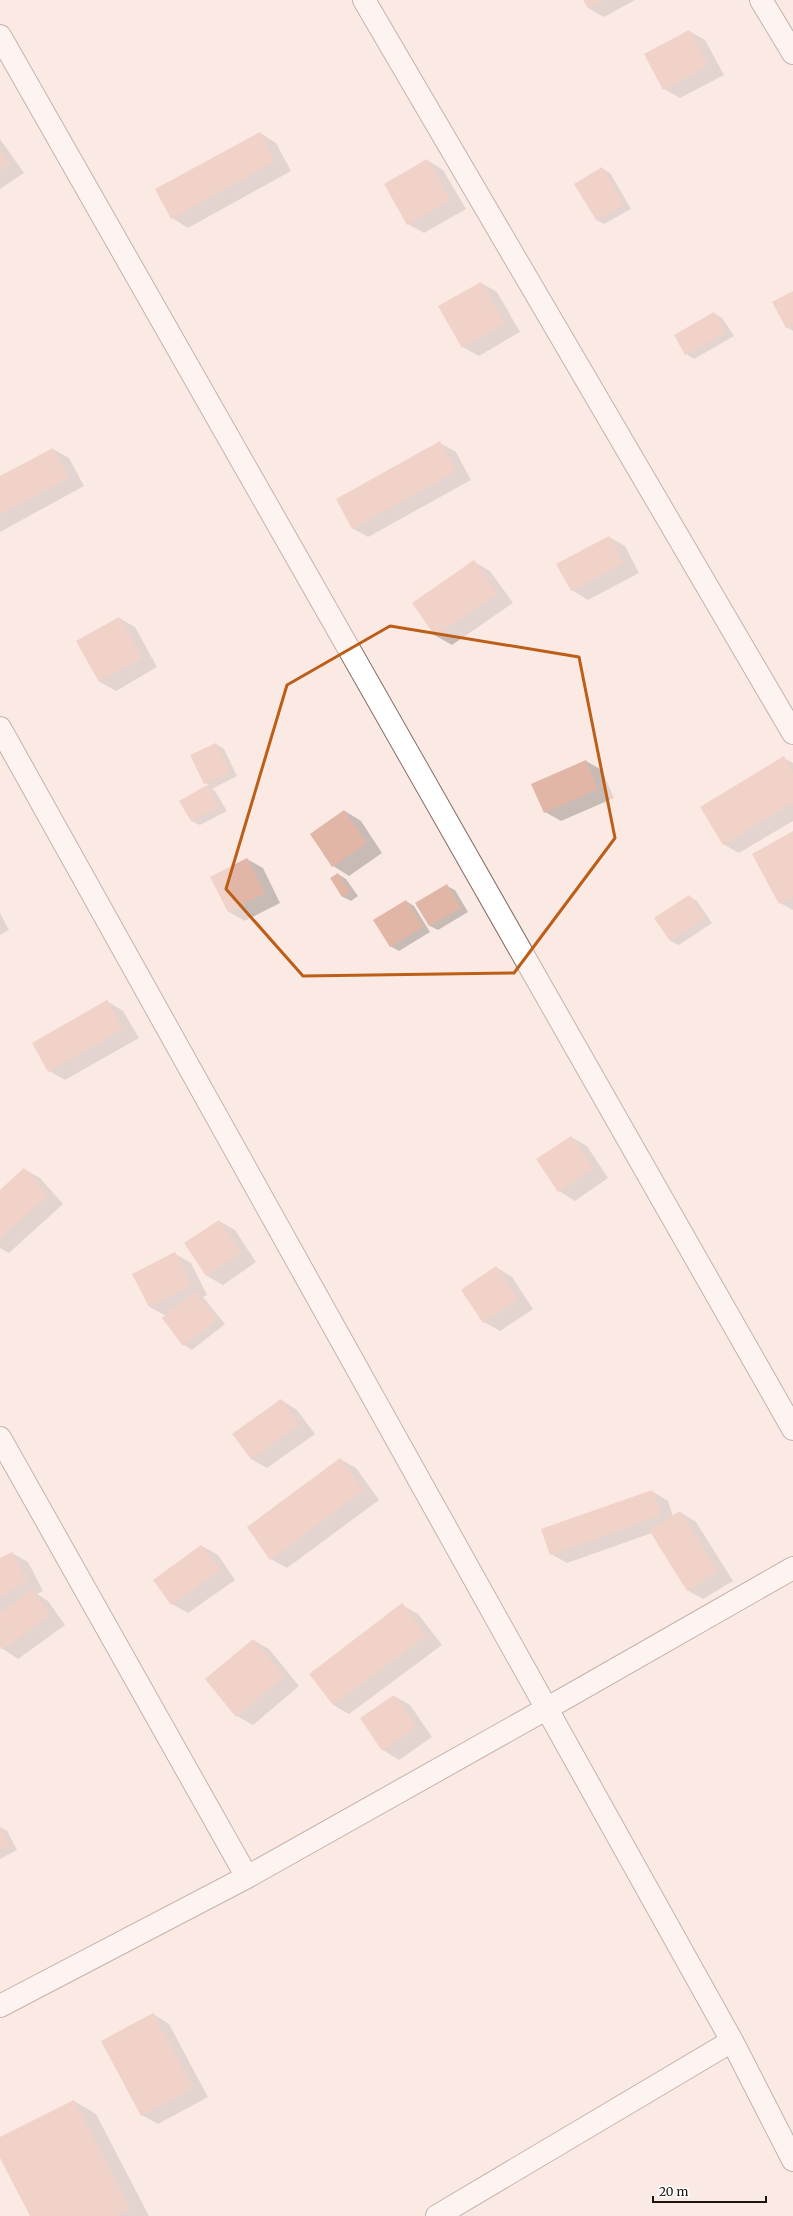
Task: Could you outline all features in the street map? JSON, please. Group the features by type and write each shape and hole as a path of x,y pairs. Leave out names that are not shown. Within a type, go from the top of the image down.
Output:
{"street":[{"path":"364,0 793,733"},
{"path":"761,0 793,53"},
{"path":"0,36 793,1429"},
{"path":"0,728 732,2041 793,2160"},
{"path":"0,1438 247,1877"},
{"path":"0,2006 247,1877 793,1568"},
{"path":"437,2216 732,2041"}],"highlighted area":[{"path":"390,626 579,657 615,838 514,973 303,976 226,889 287,685"}],"building":[{"path":"583,0 603,0 588,8"},
{"path":"689,30 708,65 663,90 644,54"},
{"path":"260,132 275,161 171,219 155,189"},
{"path":"0,150 9,163 0,170"},
{"path":"427,159 451,200 407,225 384,184"},
{"path":"602,167 624,204 596,220 574,184"},
{"path":"481,282 505,323 462,348 438,306"},
{"path":"793,291 793,324 786,328 772,302"},
{"path":"714,312 726,332 685,355 674,335"},
{"path":"440,441 456,471 352,529 336,499"},
{"path":"53,448 69,477 0,515 0,476"},
{"path":"609,536 624,563 571,591 556,564"},
{"path":"474,560 497,594 435,636 412,603"},
{"path":"119,617 142,658 99,682 76,641"},
{"path":"216,743 230,772 204,784 190,755"},
{"path":"784,756 793,772 793,802 723,845 700,807"},
{"path":"586,760 598,789 544,813 531,784"},
{"path":"207,785 219,806 191,821 179,801"},
{"path":"344,810 367,843 332,867 310,834"},
{"path":"793,831 793,896 779,904 752,854"},
{"path":"247,858 265,893 228,912 210,877"},
{"path":"338,873 350,892 342,897 330,878"},
{"path":"447,884 461,908 429,926 415,903"},
{"path":"689,895 705,918 670,941 654,918"},
{"path":"406,900 423,927 390,947 373,920"},
{"path":"107,1000 123,1029 48,1072 32,1043"},
{"path":"571,1136 593,1169 558,1192 536,1159"},
{"path":"24,1168 48,1195 0,1238 0,1190"},
{"path":"219,1220 241,1252 206,1276 184,1243"},
{"path":"175,1252 192,1285 149,1307 132,1274"},
{"path":"496,1266 518,1299 483,1323 461,1290"},
{"path":"195,1292 217,1320 183,1346 162,1318"},
{"path":"281,1399 299,1425 251,1459 232,1434"},
{"path":"340,1458 363,1490 270,1560 247,1527"},
{"path":"652,1490 661,1515 550,1555 541,1529"},
{"path":"680,1511 717,1571 687,1591 649,1530"},
{"path":"201,1545 220,1570 171,1605 153,1580"},
{"path":"12,1552 27,1582 0,1596 0,1558"},
{"path":"32,1590 50,1615 1,1650 0,1613"},
{"path":"402,1603 426,1636 333,1705 309,1674"},
{"path":"253,1639 284,1676 236,1717 205,1679"},
{"path":"394,1695 416,1727 382,1751 360,1718"},
{"path":"0,1827 10,1845 0,1850"},
{"path":"153,2013 193,2088 141,2116 101,2041"},
{"path":"74,2100 130,2209 116,2216 30,2216 0,2158 0,2137"}]}
